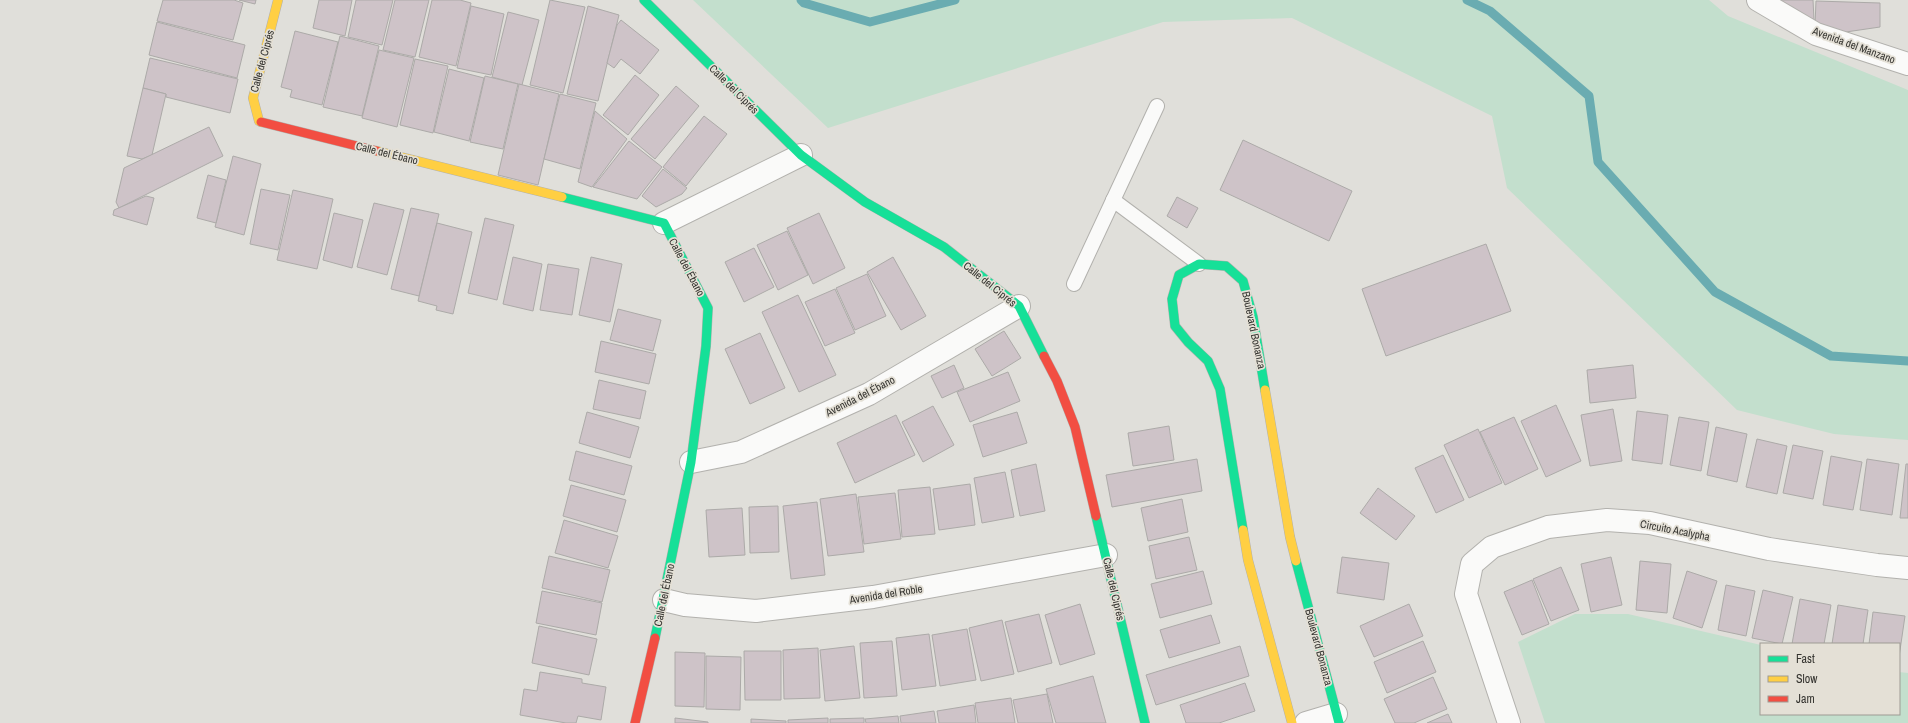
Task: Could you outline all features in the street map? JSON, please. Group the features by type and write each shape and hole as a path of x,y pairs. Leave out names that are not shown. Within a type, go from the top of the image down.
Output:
{"street":[{"name":"Calle del Ciprés","path":"259,121 252,98 278,0"},
{"name":"Calle del Ciprés","path":"644,0 801,155 865,202 944,247 1019,306 1057,381 1074,427 1146,723"},
{"name":"Avenida del Manzano","path":"1758,0 1816,34 1908,64"},
{"name":"Calle del Ébano","path":"259,121 664,223 698,286 708,308 706,346 691,462 664,600 635,723"},
{"path":"664,223 801,155"},
{"path":"1199,264 1179,275 1172,299 1175,326 1188,342 1208,361 1220,389 1248,560 1292,723"},
{"name":"Boulevard Bonanza","path":"1199,264 1226,266 1243,281 1254,317 1290,537 1338,719"},
{"name":"Avenida del Ébano","path":"691,462 741,452 869,394 1019,306"},
{"name":"Circuito Acalypha","path":"1509,723 1466,594 1472,564 1492,547 1548,527 1607,520 1650,523 1769,549 1877,566 1908,568"},
{"name":"Avenida del Roble","path":"664,600 684,605 756,611 874,597 1106,555"},
{"path":"1306,723 1338,719"}],"lane":[{"path":"1074,284 1157,106"},
{"path":"1113,200 1199,264"}],"green space":[{"path":"693,0 1709,0 1728,16 1908,90 1908,440 1834,434 1737,410 1507,188 1492,116 1292,18 1163,22 828,128"},
{"path":"1575,614 1628,614 1760,645 1760,715 1900,715 1900,672 1908,673 1908,723 1545,723 1518,642"}],"building":[{"path":"163,0 234,0 243,3 233,40 157,21"},
{"path":"239,0 256,0 255,4"},
{"path":"319,0 352,0 345,36 313,28"},
{"path":"356,0 393,0 382,45 348,37"},
{"path":"395,0 429,0 415,57 383,50"},
{"path":"432,0 460,0 471,3 456,66 419,57"},
{"path":"550,0 585,7 563,93 530,85"},
{"path":"1777,0 1813,0 1814,20"},
{"path":"1816,1 1880,3 1880,27 1839,33 1815,25"},
{"path":"471,6 504,14 491,75 457,68"},
{"path":"588,6 619,15 598,101 567,94"},
{"path":"508,12 539,20 522,85 492,77"},
{"path":"621,20 659,50 640,74 621,59 614,68 607,63 617,25"},
{"path":"157,22 245,45 237,78 149,55"},
{"path":"295,31 338,42 322,105 290,97 292,90 281,87"},
{"path":"340,36 379,46 362,116 323,107"},
{"path":"379,50 414,58 397,127 362,118"},
{"path":"150,58 238,79 230,113 166,97 166,94 143,88"},
{"path":"415,59 448,66 433,133 400,125"},
{"path":"449,69 484,78 469,141 434,132"},
{"path":"635,75 659,95 628,135 603,115"},
{"path":"485,76 518,84 503,149 470,142"},
{"path":"519,84 559,94 538,185 498,175"},
{"path":"676,86 699,106 655,159 631,139"},
{"path":"143,88 166,94 152,155 142,159 127,156"},
{"path":"560,94 596,103 580,169 544,159"},
{"path":"595,111 627,139 592,187 578,182"},
{"path":"704,116 727,134 686,186 663,167"},
{"path":"209,127 223,156 119,208 116,202 124,168"},
{"path":"1243,140 1352,191 1329,241 1220,190"},
{"path":"629,141 662,167 637,199 593,187"},
{"path":"233,156 261,164 244,235 215,227"},
{"path":"663,169 687,188 682,194 656,207 642,196"},
{"path":"208,175 226,180 216,223 197,218"},
{"path":"261,189 290,195 278,250 250,244"},
{"path":"293,190 333,199 317,269 277,260"},
{"path":"146,196 154,198 147,225 113,215 114,210"},
{"path":"1177,197 1198,208 1187,228 1167,216"},
{"path":"374,203 404,210 387,275 357,267"},
{"path":"411,208 439,214 419,296 391,289"},
{"path":"334,213 363,220 352,268 323,260"},
{"path":"819,213 845,268 813,284 787,228"},
{"path":"485,218 514,225 497,300 468,293"},
{"path":"437,223 472,232 453,314 436,310 437,306 418,301"},
{"path":"787,231 808,275 778,290 757,245"},
{"path":"1486,244 1511,311 1386,356 1362,289"},
{"path":"754,248 774,287 744,302 725,262"},
{"path":"513,257 542,264 533,311 503,304"},
{"path":"591,257 622,264 610,322 579,315"},
{"path":"893,257 926,316 901,330 867,272"},
{"path":"548,264 579,269 572,315 540,310"},
{"path":"867,274 886,316 855,330 836,288"},
{"path":"835,289 855,333 825,346 805,302"},
{"path":"798,295 836,375 799,392 762,312"},
{"path":"618,309 661,320 653,351 610,340"},
{"path":"1004,331 1021,358 992,376 975,349"},
{"path":"760,333 785,388 750,404 725,349"},
{"path":"601,341 656,354 649,384 595,372"},
{"path":"954,365 964,388 942,398 931,376"},
{"path":"1633,365 1636,398 1590,403 1587,370"},
{"path":"1008,372 1020,401 970,422 957,392"},
{"path":"599,380 646,391 640,419 593,409"},
{"path":"1556,405 1581,461 1546,477 1521,421"},
{"path":"933,406 954,445 923,462 902,422"},
{"path":"1613,409 1622,461 1590,466 1581,415"},
{"path":"1637,411 1668,415 1662,464 1632,460"},
{"path":"587,412 639,427 630,458 579,443"},
{"path":"1017,412 1027,443 983,457 973,425"},
{"path":"896,415 915,455 855,483 837,443"},
{"path":"1514,417 1538,469 1505,485 1480,432"},
{"path":"1679,417 1709,422 1701,471 1670,465"},
{"path":"1169,426 1174,460 1133,466 1128,433"},
{"path":"1716,427 1747,434 1737,482 1707,475"},
{"path":"1478,429 1502,483 1469,498 1444,445"},
{"path":"1757,439 1787,446 1777,494 1746,487"},
{"path":"1793,445 1823,451 1813,499 1783,493"},
{"path":"576,451 632,466 624,495 569,480"},
{"path":"1443,455 1464,500 1436,513 1415,468"},
{"path":"1831,456 1862,462 1853,510 1823,505"},
{"path":"1197,459 1202,491 1112,507 1106,475"},
{"path":"1867,459 1899,464 1892,515 1860,510"},
{"path":"1036,464 1045,511 1020,516 1011,470"},
{"path":"1906,464 1908,464 1908,518 1900,518"},
{"path":"1005,472 1014,517 982,523 974,478"},
{"path":"970,484 975,525 939,530 933,489"},
{"path":"571,485 626,500 617,532 563,516"},
{"path":"930,487 935,534 902,537 898,490"},
{"path":"1378,488 1415,516 1396,540 1360,513"},
{"path":"895,493 901,539 864,544 858,497"},
{"path":"856,494 864,552 828,556 820,499"},
{"path":"1182,499 1188,532 1148,541 1141,508"},
{"path":"817,502 825,575 791,579 783,506"},
{"path":"778,506 779,552 750,553 749,507"},
{"path":"742,508 745,555 709,557 706,510"},
{"path":"564,520 618,536 608,568 555,553"},
{"path":"1189,537 1197,570 1156,579 1149,546"},
{"path":"549,556 610,570 602,602 542,588"},
{"path":"1342,557 1389,563 1384,600 1337,593"},
{"path":"1611,557 1622,605 1591,612 1581,564"},
{"path":"1640,561 1671,564 1667,613 1636,610"},
{"path":"1561,567 1579,610 1551,621 1533,579"},
{"path":"1203,571 1212,604 1160,618 1151,584"},
{"path":"1687,571 1717,581 1702,628 1673,618"},
{"path":"1532,580 1549,624 1522,635 1504,592"},
{"path":"1726,585 1755,591 1746,636 1718,630"},
{"path":"1763,590 1793,597 1782,643 1752,638"},
{"path":"542,591 602,603 596,635 536,623"},
{"path":"1800,599 1831,605 1824,643 1792,643"},
{"path":"1080,604 1095,654 1060,665 1045,615"},
{"path":"1409,604 1423,636 1374,657 1360,626"},
{"path":"1838,605 1868,610 1863,643 1832,643"},
{"path":"1873,612 1905,616 1900,650 1900,643 1869,643"},
{"path":"1039,614 1052,663 1018,672 1005,622"},
{"path":"1211,615 1220,643 1169,658 1160,630"},
{"path":"1002,620 1014,674 981,681 969,628"},
{"path":"539,626 597,639 589,675 532,663"},
{"path":"967,629 976,680 940,686 932,635"},
{"path":"929,634 936,686 902,690 896,638"},
{"path":"892,641 897,696 864,698 860,643"},
{"path":"1423,641 1436,672 1387,693 1374,662"},
{"path":"854,646 860,698 825,701 820,650"},
{"path":"1240,646 1249,676 1156,705 1146,675"},
{"path":"818,648 820,698 784,699 783,650"},
{"path":"744,651 781,651 781,700 745,700"},
{"path":"675,652 705,653 704,707 675,706"},
{"path":"706,656 741,657 740,710 706,709"},
{"path":"540,672 582,679 582,683 606,687 601,720 578,716 576,723 566,723 520,715 524,689 537,691"},
{"path":"1093,676 1106,723 1056,723 1046,689"},
{"path":"1433,677 1447,709 1414,723 1395,723 1384,699"},
{"path":"1245,683 1255,711 1219,723 1186,723 1180,705"},
{"path":"1047,694 1053,723 1018,723 1013,700"},
{"path":"1011,698 1015,723 978,723 975,703"},
{"path":"974,705 976,723 939,723 937,711"},
{"path":"934,711 936,723 901,723 900,716"},
{"path":"1448,714 1452,723 1427,723"},
{"path":"898,716 899,723 866,723 865,719"},
{"path":"675,718 708,722 708,723 675,723"},
{"path":"828,718 828,723 788,723 788,720"},
{"path":"864,718 864,723 830,723 830,719"},
{"path":"751,719 786,721 786,723 751,723"}],"waterway":[{"path":"801,0 804,3 870,22 955,0"},
{"path":"1467,0 1490,11 1589,96 1598,162 1715,292 1831,356 1908,361"}],"traffic: fast":[{"path":"644,0 801,155 865,202 944,247 1019,306 1044,356"},
{"path":"562,197 664,223 708,308 706,346 691,462 655,638"},
{"path":"1243,530 1220,389 1208,361 1188,342 1175,326 1172,299 1179,275 1199,264 1226,266 1243,281 1253,317 1265,390"},
{"path":"1096,516 1145,723"},
{"path":"1296,561 1339,723"}],"traffic: slow":[{"path":"261,122 259,121 253,98 278,0"},
{"path":"377,151 562,197"},
{"path":"1265,390 1290,537 1296,561"},
{"path":"1243,530 1248,560 1292,723"}],"traffic: jam":[{"path":"261,122 377,151"},
{"path":"1044,356 1057,381 1075,427 1096,516"},
{"path":"635,723 655,638"}]}
